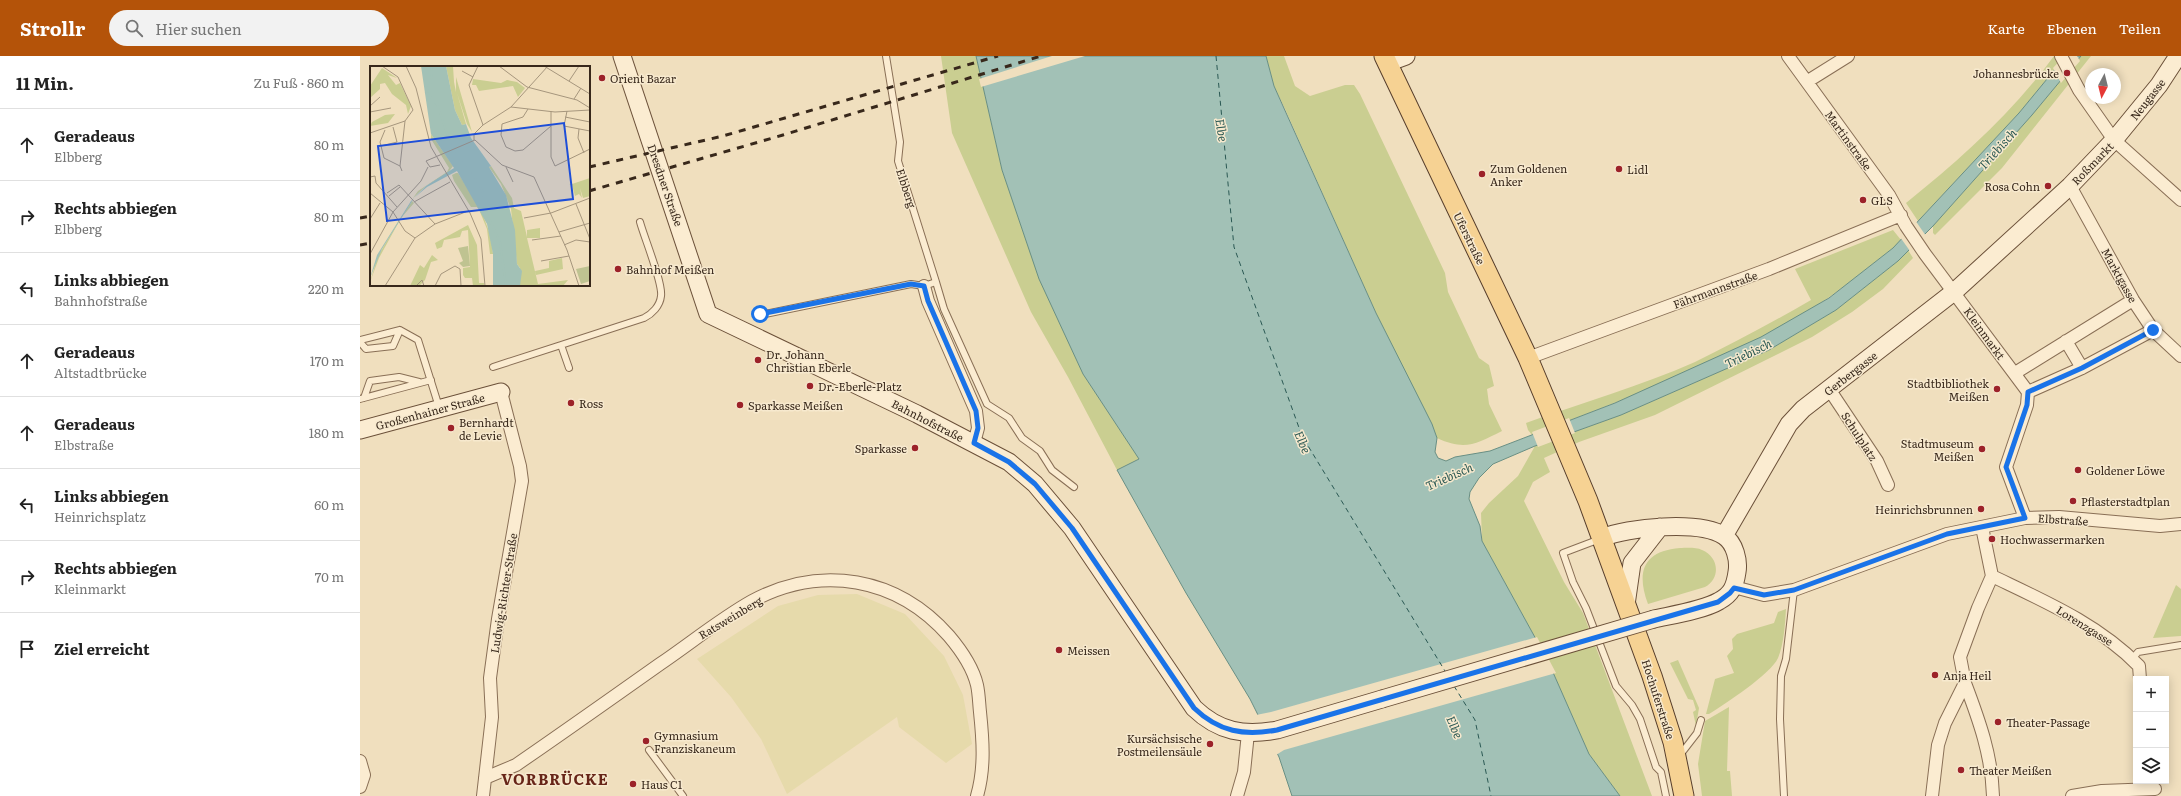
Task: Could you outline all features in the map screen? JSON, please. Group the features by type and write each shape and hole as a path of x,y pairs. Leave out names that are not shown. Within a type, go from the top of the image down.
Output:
{"main road":[{"name":"Dresdner Straße","path":"622,56 708,314"},
{"path":"1386,60 1406,56"},
{"name":"Neugasse","path":"2114,140 2158,85 2178,56"},
{"name":"Uferstraße","path":"1386,60 1528,358 1552,413 1602,538"},
{"name":"Roßmarkt","path":"2053,201 2070,186 2114,140"},
{"name":"Gerbergasse","path":"1724,536 1789,424 1803,409 1955,292 2053,201"},
{"name":"Bahnhofstraße","path":"708,314 771,343 974,443 1009,462 1040,489 1072,528 1194,708 1204,718 1222,728 1254,733 1316,719 1654,619 1718,602 1734,588"},
{"name":"Großenhainer Straße","path":"360,430 500,392"},
{"path":"1626,605 1632,563 1660,527"},
{"path":"1602,538 1611,534 1660,527 1709,530 1724,536 1730,542 1738,562 1734,588"},
{"name":"Hochuferstraße","path":"1602,538 1652,676 1677,759 1684,796"}],"street":[{"name":"Martinstraße","path":"1788,56 1808,81 1889,195 1903,221 1925,254 1955,292"},
{"path":"1808,81 1848,56"},
{"path":"2061,56 2073,79 2114,140"},
{"name":"Roßmarkt","path":"2114,140 2181,200"},
{"name":"Marktgasse","path":"2070,186 2133,300 2153,330 2181,356"},
{"name":"Fährmannstraße","path":"1528,358 1903,221"},
{"path":"924,286 928,301 976,411 978,428 974,443"},
{"name":"Kleinmarkt","path":"1955,292 2028,392"},
{"path":"2015,373 2133,300"},
{"path":"2025,518 2006,467 2027,405 2028,392 2082,368 2153,330"},
{"path":"2066,341 2082,368"},
{"name":"Schulplatz","path":"1829,389 1877,461 1888,484"},
{"name":"Ludwig-Richter-Straße","path":"483,796 492,717 490,678 498,620 522,480 520,466 500,392"},
{"name":"Elbstraße","path":"1734,588 1764,595 1794,590 1947,534 2025,518 2059,517 2160,526 2181,524"},
{"path":"1982,527 1992,576 1978,608 1960,657 1965,683 1981,725 1987,747 1993,796"},
{"name":"Lorenzgasse","path":"1992,576 2069,613 2114,644 2132,659 2139,666 2140,676"},
{"name":"Ratsweinberg","path":"485,778 516,765 694,639 754,601 793,585 815,581 848,580 887,590 913,604 946,633 960,648 977,684 984,751 982,773 977,796"},
{"path":"1932,796 1938,745 1945,723 1965,683"},
{"path":"1237,796 1254,733"},
{"path":"360,762 364,775 360,787"},
{"path":"2072,796 2102,791 2154,789"}],"lane":[{"name":"Elbberg","path":"886,56 900,142 898,161 944,309 987,404 1009,418 1022,438 1040,451 1052,470 1074,487"},
{"path":"492,367 644,318 654,310 661,296 640,222"},
{"path":"760,314 911,284 924,286 936,282"},
{"path":"400,330 393,346 366,349 360,341 400,330 418,340 440,409"},
{"path":"561,345 569,368"},
{"path":"362,399 370,381 399,378 421,383"},
{"path":"362,399 431,380"},
{"path":"360,393 362,399"},
{"path":"1602,538 1563,554 1573,582 1586,608 1616,686 1632,705 1640,719 1656,767 1661,772 1666,796"},
{"path":"1784,796 1780,719 1781,676 1786,659 1794,590"},
{"path":"2132,659 2138,652 2181,645"},
{"path":"1677,759 1697,733 1701,720"},
{"path":"649,750 683,796"}],"shaded area":[{"path":"857,594 905,614 944,656 963,695 972,744 946,763 899,727 897,717 787,794 761,739 731,697 697,659 778,606 818,595"}],"green space":[{"path":"941,56 976,56 1002,170 1040,279 1083,374 1139,459 1117,470 1068,377 1031,312 952,133"},
{"path":"1266,56 1284,56 1295,86 1310,96 1345,85 1354,85 1360,94 1445,273 1448,292 1479,358 1489,365 1494,386 1487,389 1489,404 1502,431 1477,442 1463,445 1447,442 1437,438 1376,313 1274,86"},
{"path":"2054,56 2066,56 2019,113 1918,221 1906,203 1946,170 1985,134 2021,97"},
{"path":"2081,56 2091,56 2002,168 1935,235 1933,233 1933,226 2032,115"},
{"path":"1893,230 1901,240 1893,248 1828,298 1759,339 1646,391 1608,406 1532,435 1528,430 1526,423 1674,371 1739,340 1811,300 1795,269"},
{"path":"1908,250 1913,258 1883,289 1852,312 1812,337 1655,415 1579,442 1544,458 1550,472 1533,482 1524,501 1564,582 1583,613 1652,796 1620,796 1589,754 1548,661 1482,541 1481,513 1489,503 1518,476 1535,446 1621,415 1769,350 1836,310 1898,261"},
{"path":"1697,548 1708,553 1715,562 1716,573 1714,578 1705,587 1648,604 1644,593 1643,582 1643,573 1646,565 1650,559 1658,554 1668,550"},
{"path":"2176,585 2181,589 2181,636 2153,638"},
{"path":"1786,609 1782,647 1774,665 1747,688 1709,714 1706,714 1715,679 1734,673 1727,656 1733,649 1732,639 1737,634 1774,623 1778,612"},
{"path":"1678,660 1699,708 1696,726 1693,712 1696,710 1693,700 1688,699 1670,663"},
{"path":"1729,707 1727,771 1730,771 1732,796 1702,796 1698,764 1705,721"}],"water":[{"path":"976,56 1266,56 1274,86 1376,313 1432,424 1437,438 1435,452 1438,458 1446,461 1455,457 1490,451 1615,403 1761,337 1829,298 1893,248 2019,113 2066,56 2081,56 2032,115 1933,226 1898,261 1836,310 1769,350 1621,415 1535,446 1493,464 1479,478 1470,492 1469,499 1480,526 1482,541 1548,661 1589,754 1620,796 1292,796 1279,757 1250,699 1186,593 1117,470 1139,459 1083,374 1039,279 1002,170"}],"pier":[{"path":"1052,56 1085,56 981,87 979,79"},
{"path":"2064,56 2077,56 2080,61 2061,83 2053,68"},
{"path":"1915,220 1926,236 1910,251 1900,237"},
{"path":"1569,418 1575,433 1538,447 1532,432"},
{"path":"1537,637 1556,673 1284,750 1276,755 1256,715 1271,712"}],"ferry route":[{"path":"1216,56 1234,247 1302,436 1445,671"},
{"path":"1454,686 1475,720 1491,796"}],"railway":[{"path":"590,167 723,136 998,56"},
{"path":"590,191 783,135 1041,56"},
{"path":"360,218 370,216"},
{"path":"360,245 370,243"}],"place":[{"name":"Johannesbrücke","path":"2067,73"},
{"name":"Orient Bazar","path":"602,78"},
{"name":"Lidl","path":"1619,169"},
{"name":"Zum Goldenen Anker","path":"1482,174"},
{"name":"Rosa Cohn","path":"2048,186"},
{"name":"GLS","path":"1863,200"},
{"name":"Bahnhof Meißen","path":"618,269"},
{"name":"Dr. Johann Christian Eberle","path":"758,360"},
{"name":"Dr.-Eberle-Platz","path":"810,386"},
{"name":"Stadtbibliothek Meißen","path":"1997,389"},
{"name":"Ross","path":"571,403"},
{"name":"Sparkasse Meißen","path":"740,405"},
{"name":"Bernhardt de Levie","path":"451,428"},
{"name":"Sparkasse","path":"915,448"},
{"name":"Stadtmuseum Meißen","path":"1982,449"},
{"name":"Goldener Löwe","path":"2078,470"},
{"name":"Pflasterstadtplan","path":"2073,501"},
{"name":"Heinrichsbrunnen","path":"1981,509"},
{"name":"Hochwassermarken","path":"1992,539"},
{"name":"Meissen","path":"1059,650"},
{"name":"Anja Heil","path":"1935,675"},
{"name":"Theater-Passage","path":"1998,722"},
{"name":"Gymnasium Franziskaneum","path":"646,741"},
{"name":"Kursächsische Postmeilensäule","path":"1210,744"},
{"name":"Theater Meißen","path":"1961,770"},
{"name":"Haus C1","path":"633,784"}],"district":[{"name":"VORBRÜCKE","path":"555,778"}],"route":[{"path":"760,314 911,284 924,286 928,301 976,411 978,428 974,443 1009,462 1035,484 1072,528 1194,708 1204,718 1222,728 1235,732 1248,733 1260,733 1277,730 1654,619 1718,602 1734,588 1764,595 1794,590 1947,534 2025,518 2006,467 2009,454 2027,405 2028,392 2082,368 2153,330"}],"water label":[{"name":"Elbe","path":"1222,130"},
{"name":"Triebisch","path":"1997,149"},
{"name":"Triebisch","path":"1748,353"},
{"name":"Elbe","path":"1303,442"},
{"name":"Triebisch","path":"1449,476"},
{"name":"Elbe","path":"1455,727"}]}
